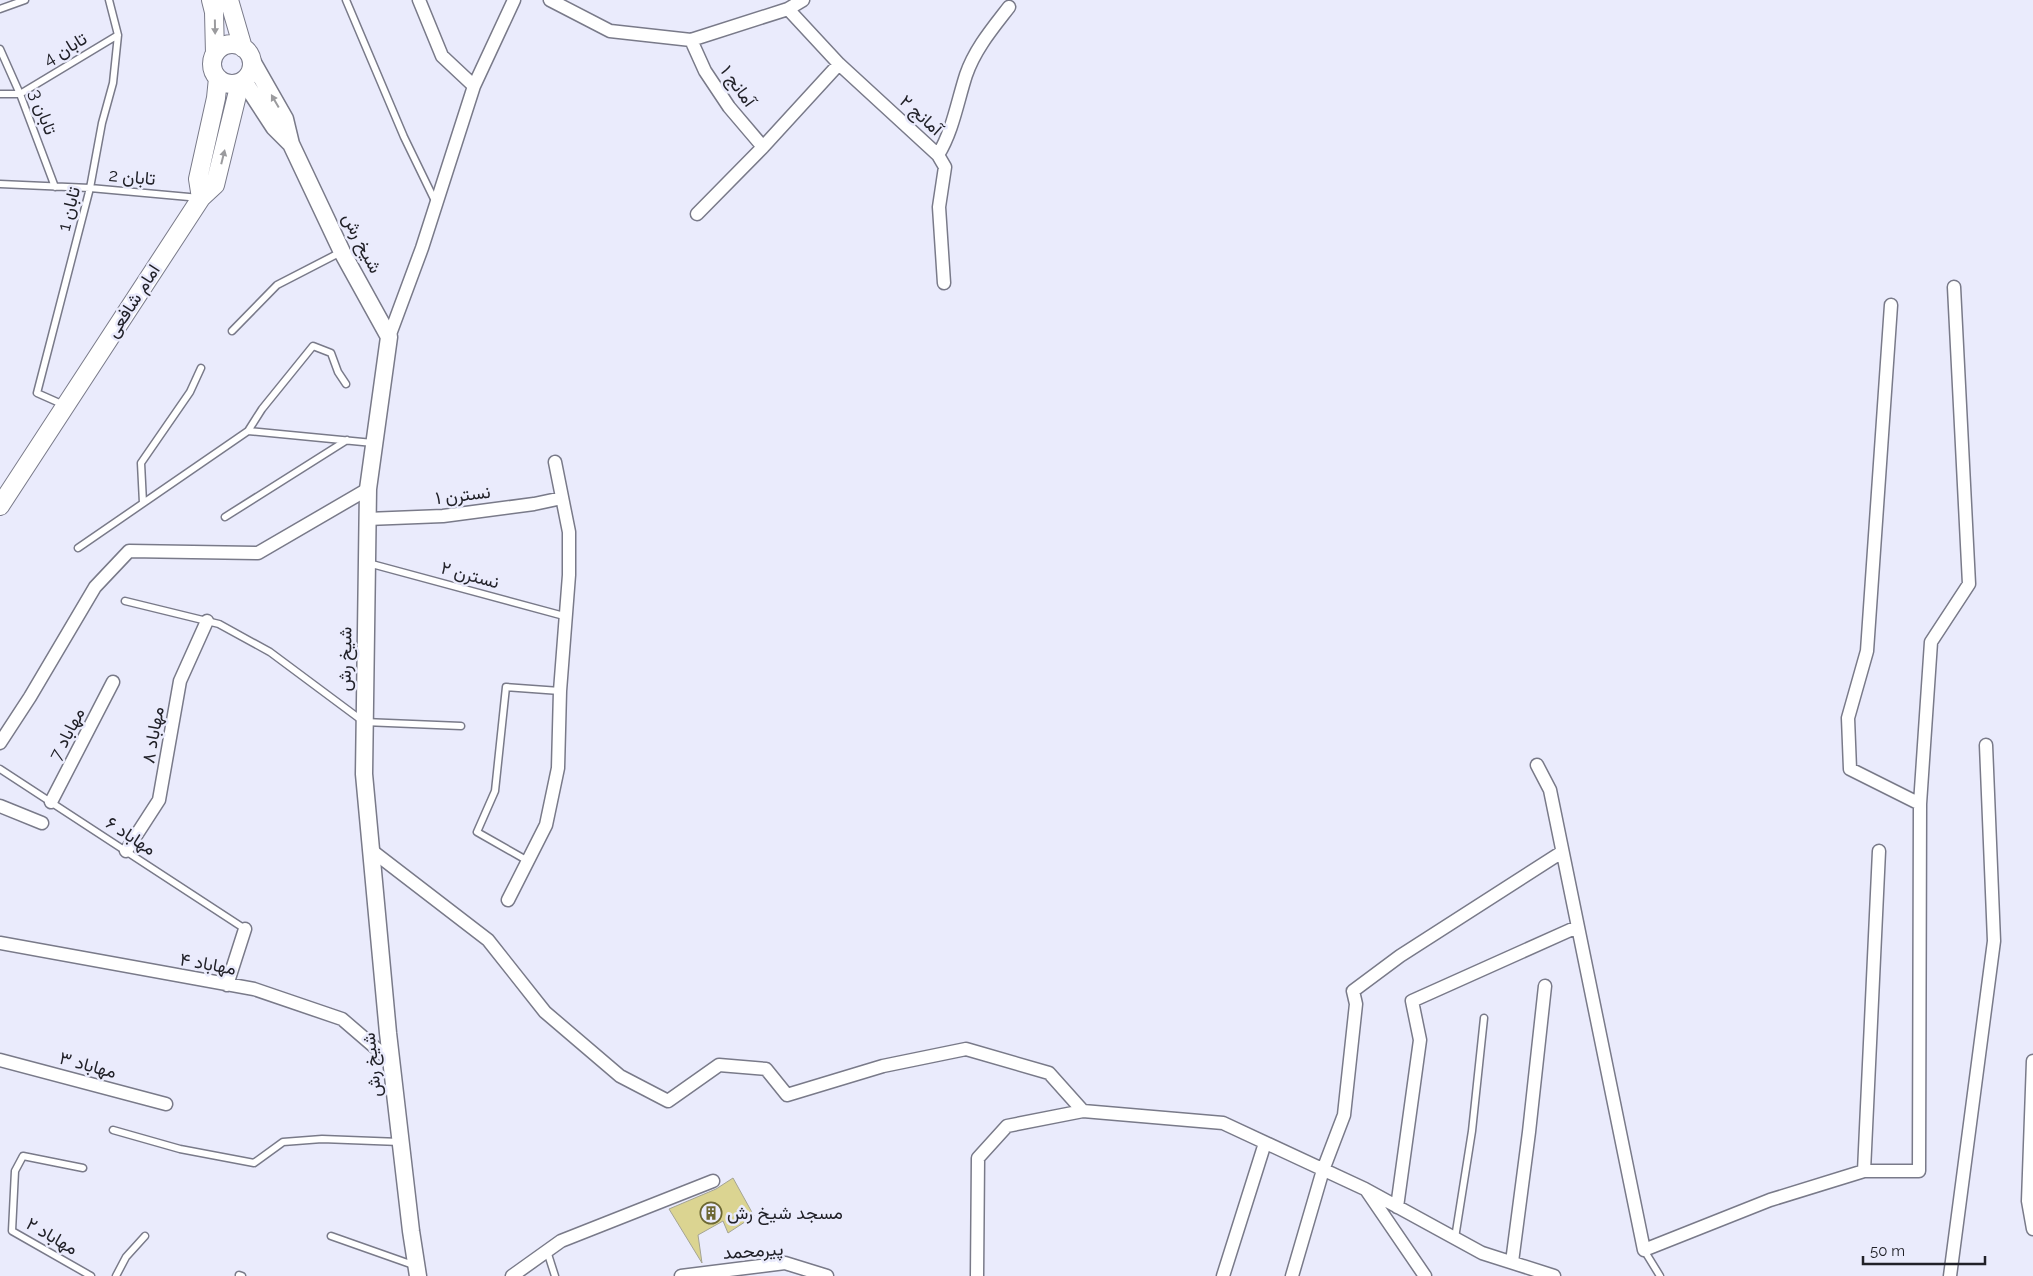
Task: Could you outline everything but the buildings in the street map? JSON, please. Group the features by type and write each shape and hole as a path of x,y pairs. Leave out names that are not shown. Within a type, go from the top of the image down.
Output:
{"main road":[{"path":"211,0 214,12 216,54"},
{"path":"218,78 228,84 242,82 250,72 248,54 229,0"},
{"path":"201,198 198,179 216,98 218,78 212,64 220,49 231,44 248,54"},
{"name":"امام شافعی","path":"0,506 201,198 215,185 242,82"}],"street":[{"path":"419,0 442,56 474,86"},
{"path":"389,337 436,204 474,86 514,0"},
{"path":"550,0 610,31 692,40 788,9 803,0"},
{"path":"938,155 947,141 966,75 978,48 1008,7"},
{"name":"آمانج ۲","path":"788,9 839,64 938,155 945,167 939,207 944,283"},
{"name":"آمانج ۱","path":"692,40 705,71 729,107 763,146"},
{"path":"248,54 286,119 291,144"},
{"path":"697,214 839,64"},
{"name":"شیخ رش","path":"242,82 274,126 291,144 342,252 389,337 368,489 364,774 392,1062 418,1271"},
{"path":"1537,765 1550,790 1644,1250 1770,1200 1864,1171 1919,1171 1920,804 1931,642 1969,584 1954,287"},
{"path":"1891,306 1867,651 1848,718 1850,769 1920,804"},
{"path":"508,900 546,825 558,768 564,616 569,575 569,532 555,462"},
{"path":"0,742 30,697 95,588 129,551 258,552 368,489"},
{"name":"نسترن ۱","path":"367,519 443,516 534,504 562,498"},
{"name":"مهاباد ۸","path":"126,852 159,800 180,681 207,621"},
{"name":"مهاباد 7","path":"51,802 113,682"},
{"path":"1950,1276 1994,942 1986,746"},
{"path":"0,806 42,823"},
{"path":"371,850 488,940 545,1012 620,1076 668,1101 719,1065 766,1069 787,1095 883,1066 966,1049 1048,1073 1082,1111"},
{"path":"1864,1171 1879,851"},
{"path":"1292,1276 1323,1170 1344,1115 1356,1004 1353,991 1400,956 1562,852"},
{"path":"1397,1207 1420,1040 1412,1001 1578,927"},
{"path":"227,985 245,929"},
{"name":"مهاباد ۴","path":"0,942 254,989 342,1019 392,1062"},
{"path":"1512,1262 1545,986"},
{"name":"مهاباد ۳","path":"0,1060 166,1104"},
{"path":"2033,1061 2028,1201 2033,1229"},
{"path":"977,1276 978,1158 1007,1126 1082,1111 1223,1123 1365,1189 1482,1253 1554,1276"},
{"path":"1223,1276 1265,1143"},
{"path":"512,1276 561,1242 713,1182"},
{"path":"1365,1189 1425,1276"},
{"name":"پیرمحمد","path":"681,1276 785,1263 827,1276"}],"lane":[{"path":"0,9 25,0"},
{"name":"تابان 1","path":"64,406 37,393 90,188 102,124 113,83 118,35 108,0"},
{"path":"346,0 404,137 436,204"},
{"name":"تابان 4","path":"20,94 118,35"},
{"name":"تابان 3","path":"0,50 20,94 55,187"},
{"path":"0,94 20,94"},
{"name":"تابان 2","path":"0,184 90,188 201,198"},
{"path":"232,331 277,285 342,252"},
{"path":"78,548 248,432 262,409 313,346 331,352 338,372 346,384"},
{"path":"143,503 141,462 190,392 201,368"},
{"path":"248,432 374,443"},
{"path":"225,517 348,440"},
{"name":"نسترن ۲","path":"367,563 564,616"},
{"path":"125,601 219,624 270,652 364,722 461,726"},
{"path":"528,861 477,832 495,791 506,687 560,691"},
{"name":"مهاباد ۶","path":"0,769 245,929"},
{"path":"1455,1238 1472,1131 1484,1018"},
{"path":"113,1130 180,1149 254,1163 283,1142 322,1139 401,1142"},
{"name":"مهاباد ۲","path":"83,1168 23,1156 15,1171 12,1230 91,1276"},
{"path":"116,1276 126,1257 145,1236"},
{"path":"331,1236 418,1271"},
{"path":"1644,1250 1660,1276"},
{"path":"547,1251 555,1276"}],"place":[{"name":"مسجد شیخ رش","path":"711,1213"}]}
